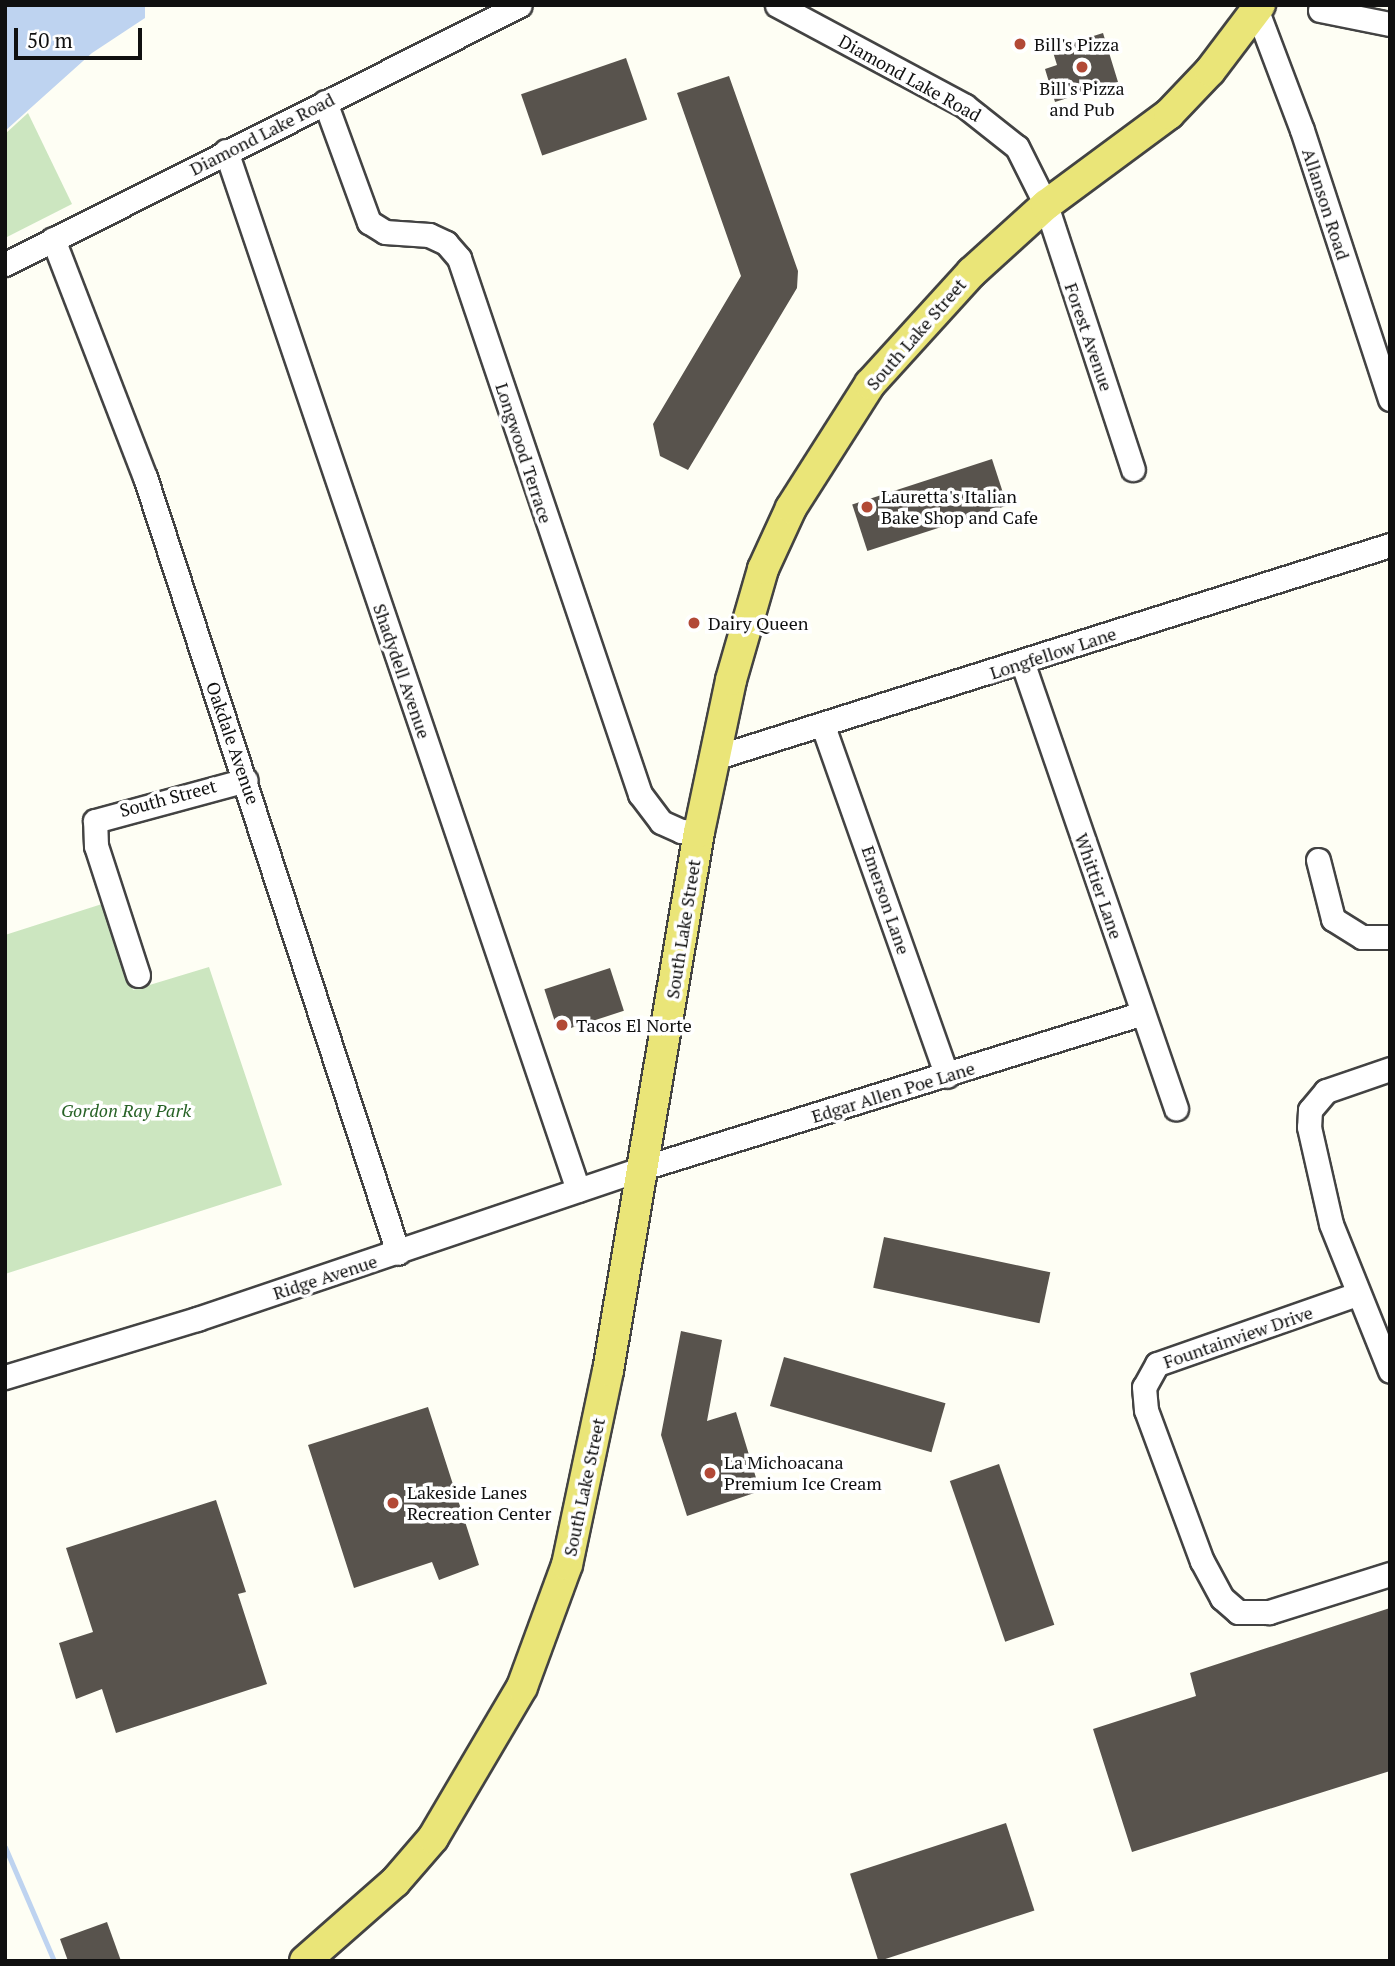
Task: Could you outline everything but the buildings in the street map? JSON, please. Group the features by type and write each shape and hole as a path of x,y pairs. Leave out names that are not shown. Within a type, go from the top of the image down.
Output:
{"main road":[{"name":"South Lake Street","path":"305,1961 395,1882 433,1838 522,1686 567,1566 643,1168 699,832 731,680 763,569 791,508 876,378 972,272 1046,205 1169,114 1259,8"}],"street":[{"name":"Diamond Lake Road","path":"5,264 520,5"},
{"name":"Diamond Lake Road","path":"777,5 965,106 1000,130 1017,147 1046,205"},
{"name":"Allanson Road","path":"1259,8 1390,399"},
{"path":"1320,10 1390,24"},
{"name":"Longwood Terrace","path":"325,102 369,222 385,232 429,235 446,243 459,258 640,794 661,822 681,831 699,832"},
{"name":"Shadydell Avenue","path":"226,152 578,1190"},
{"name":"Forest Avenue","path":"1046,205 1133,469"},
{"name":"Oakdale Avenue","path":"53,239 145,477 246,780 398,1253"},
{"name":"Longfellow Lane","path":"715,758 1023,664 1390,545"},
{"name":"Whittier Lane","path":"1023,664 1176,1108"},
{"name":"Emerson Lane","path":"823,726 947,1076"},
{"name":"South Street","path":"138,975 103,865 93,828 95,821 246,780"},
{"path":"1318,860 1333,919 1362,937 1390,937"},
{"name":"Edgar Allen Poe Lane","path":"643,1168 947,1076 1143,1013"},
{"path":"1390,1069 1326,1091 1310,1110 1311,1147 1357,1294 1390,1371"},
{"name":"Ridge Avenue","path":"5,1377 398,1253 643,1168"},
{"name":"Fountainview Drive","path":"1357,1294 1170,1358 1147,1375 1144,1387 1146,1410 1202,1561 1222,1598 1238,1612 1256,1614 1390,1574"}],"green space":[{"path":"28,113 72,204 5,238 5,134"},
{"name":"Gordon Ray Park","path":"102,904 133,990 209,967 282,1185 5,1274 5,935"}],"water":[{"path":"5,5 145,5 145,18 92,53 5,131"}],"waterway":[{"path":"5,1847 54,1961"}],"place":[{"name":"Bill's Pizza","path":"1020,44"},
{"name":"Bill's Pizza and Pub","path":"1082,67"},
{"name":"Lauretta's Italian Bake Shop and Cafe","path":"867,507"},
{"name":"Dairy Queen","path":"694,623"},
{"name":"Tacos El Norte","path":"562,1025"},
{"name":"La Michoacana Premium Ice Cream","path":"710,1473"},
{"name":"Lakeside Lanes Recreation Center","path":"393,1503"}]}
